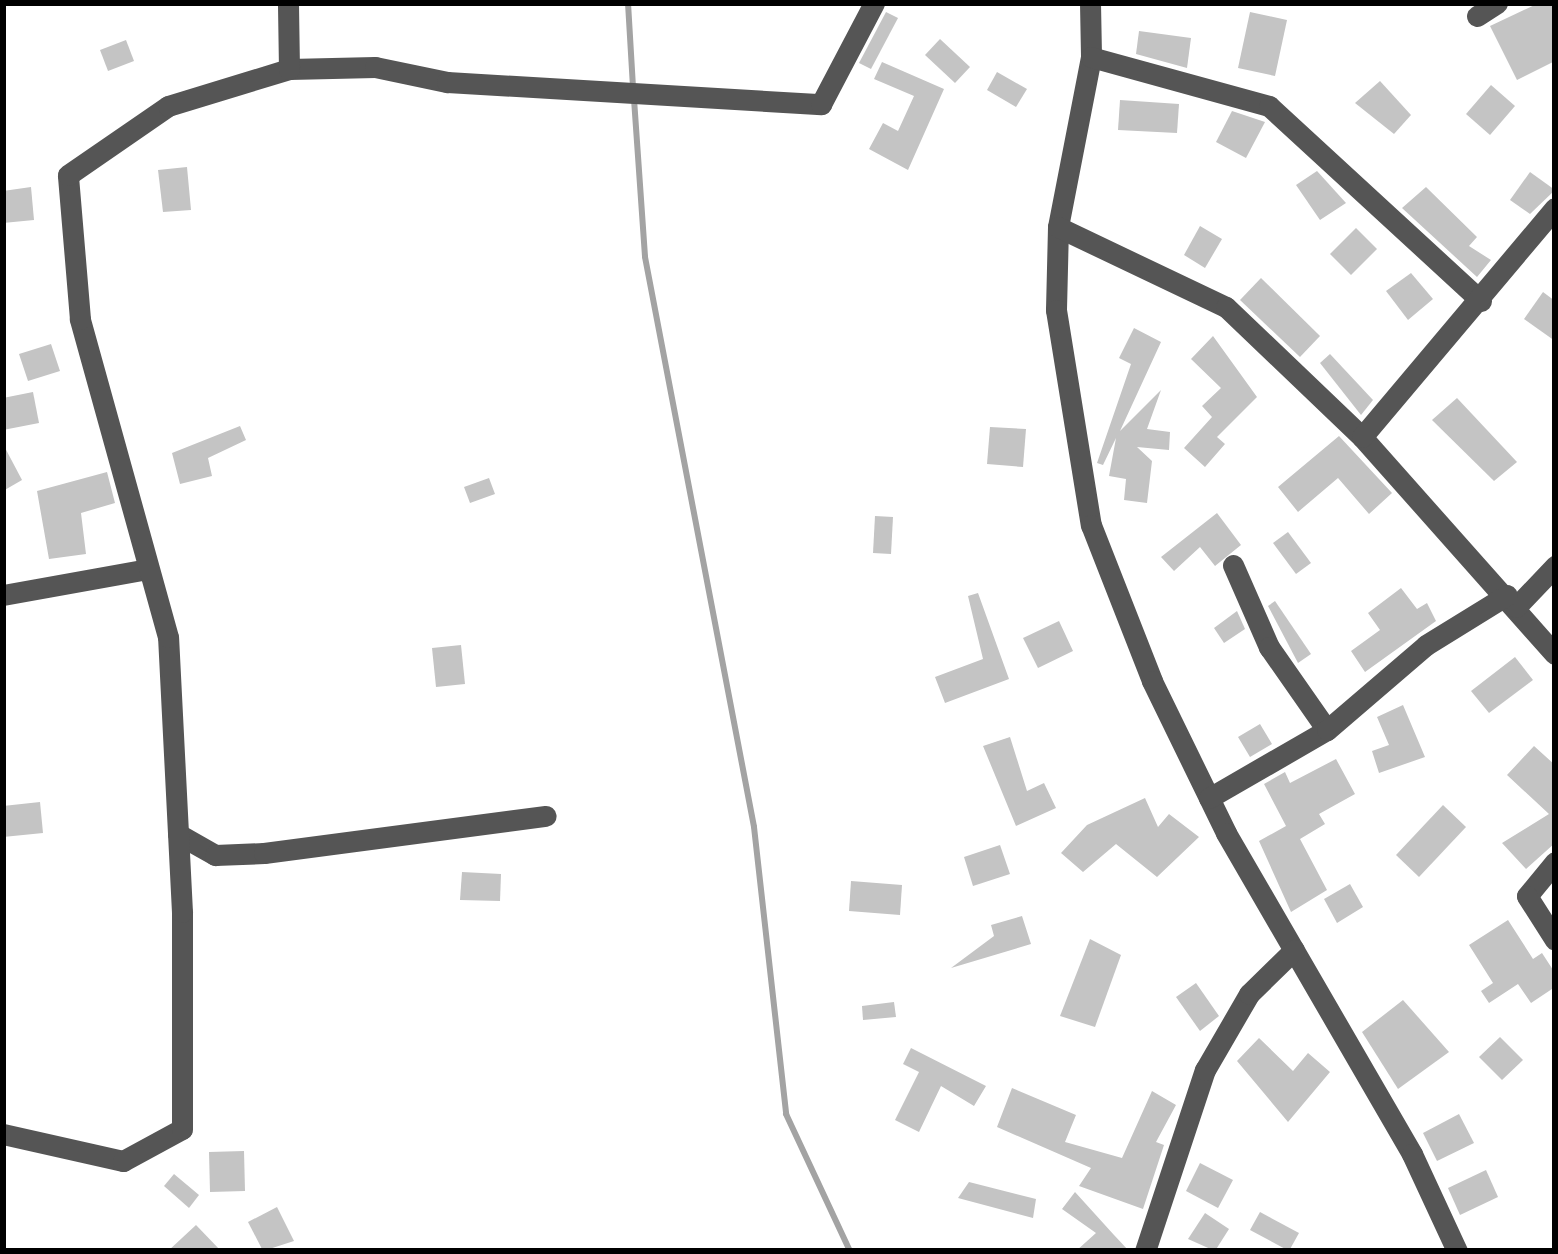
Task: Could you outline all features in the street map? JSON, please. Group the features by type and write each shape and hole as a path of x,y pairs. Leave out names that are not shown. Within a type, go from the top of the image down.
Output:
{"street":[{"path":"288,3 289,69"},
{"path":"3,1134 123,1161 182,1129 178,834 168,637 80,319 68,175 168,106 289,69 375,67 447,82 821,104 874,3"},
{"path":"1090,3 1091,57 1058,227 1056,310 1090,524 1209,797 1412,1154 1456,1251"},
{"path":"1477,16 1497,3"},
{"path":"1091,57 1269,106 1481,301"},
{"path":"1362,437 1555,208"},
{"path":"1058,227 1226,307 1362,437 1555,654"},
{"path":"1233,565 1269,647 1327,730"},
{"path":"1209,797 1327,730 1426,645 1512,601 1555,566"},
{"path":"3,595 148,569"},
{"path":"178,834 214,855 264,853 546,816"},
{"path":"1555,862 1527,896 1555,940"},
{"path":"1144,1251 1205,1070 1249,994 1294,950"}],"building":[{"path":"1539,3 1555,3 1555,61 1517,80 1490,26"},
{"path":"886,12 898,18 871,69 859,63"},
{"path":"1250,12 1287,20 1275,76 1238,68"},
{"path":"1139,31 1191,38 1187,68 1136,54"},
{"path":"940,39 970,67 955,83 925,55"},
{"path":"126,40 134,61 108,71 100,50"},
{"path":"882,62 944,89 908,170 869,149 883,123 898,131 914,96 874,79"},
{"path":"997,72 1027,89 1016,107 987,90"},
{"path":"1380,81 1411,115 1394,134 1355,103"},
{"path":"1491,85 1515,106 1490,135 1466,114"},
{"path":"1120,100 1179,104 1177,133 1118,130"},
{"path":"1232,111 1265,122 1246,158 1216,142"},
{"path":"187,167 191,210 163,212 158,170"},
{"path":"1317,171 1346,203 1320,220 1296,185"},
{"path":"1530,172 1555,190 1530,214 1510,200"},
{"path":"31,187 34,220 3,223 3,191"},
{"path":"1426,187 1477,237 1469,246 1491,260 1477,277 1402,208"},
{"path":"1200,226 1222,239 1205,268 1184,255"},
{"path":"1356,228 1377,249 1351,275 1330,254"},
{"path":"1411,273 1433,299 1408,320 1386,291"},
{"path":"1261,278 1320,336 1300,357 1240,300"},
{"path":"1543,292 1555,301 1555,341 1524,319"},
{"path":"1134,328 1161,342 1120,431 1161,390 1147,429 1170,432 1169,450 1137,447 1152,461 1147,503 1124,500 1126,479 1109,476 1116,438 1103,465 1097,463 1131,364 1119,358"},
{"path":"1213,336 1257,397 1217,437 1225,444 1205,467 1184,448 1212,417 1202,406 1221,388 1191,359"},
{"path":"51,344 60,371 28,381 19,354"},
{"path":"1330,354 1373,400 1361,415 1320,363"},
{"path":"33,392 39,423 3,430 3,398"},
{"path":"1457,398 1517,462 1494,481 1432,420"},
{"path":"240,426 246,440 208,458 212,476 180,484 172,453"},
{"path":"990,427 1026,429 1023,467 987,464"},
{"path":"1339,436 1392,493 1369,514 1338,478 1298,512 1278,487"},
{"path":"3,444 22,480 3,491"},
{"path":"107,472 115,503 81,513 86,554 49,559 37,491"},
{"path":"489,478 495,494 470,503 464,487"},
{"path":"1217,513 1241,545 1215,566 1200,547 1174,571 1161,557"},
{"path":"875,516 893,517 891,554 873,553"},
{"path":"1288,532 1311,563 1296,574 1273,543"},
{"path":"1401,588 1417,609 1427,603 1436,621 1365,672 1351,651 1380,630 1368,613"},
{"path":"978,593 1009,679 945,703 935,677 983,659 968,596"},
{"path":"1275,601 1311,654 1298,663 1268,606"},
{"path":"1237,611 1245,629 1224,643 1214,628"},
{"path":"1059,621 1073,651 1038,668 1023,638"},
{"path":"461,645 465,684 436,687 432,648"},
{"path":"1515,657 1533,680 1489,713 1471,691"},
{"path":"1403,705 1425,757 1379,773 1372,751 1389,745 1377,717"},
{"path":"1260,724 1272,744 1250,757 1238,737"},
{"path":"1010,737 1027,791 1044,783 1056,808 1016,826 983,746"},
{"path":"1534,746 1555,765 1555,843 1526,869 1502,843 1549,814 1507,775"},
{"path":"1336,759 1355,794 1319,814 1325,824 1300,839 1327,890 1291,912 1259,841 1286,826 1264,784 1285,772 1290,783"},
{"path":"1145,798 1158,827 1169,814 1199,837 1157,877 1116,844 1083,872 1061,853 1087,825"},
{"path":"40,802 43,833 3,837 3,806"},
{"path":"1443,805 1466,827 1419,877 1396,855"},
{"path":"1000,845 1010,874 973,886 964,857"},
{"path":"462,872 501,874 500,901 460,900"},
{"path":"851,881 902,885 900,915 849,911"},
{"path":"1350,884 1363,907 1337,923 1324,899"},
{"path":"1022,916 1031,944 951,968 994,936 991,925"},
{"path":"1508,920 1533,959 1542,953 1555,973 1555,987 1531,1003 1518,984 1489,1003 1481,991 1493,983 1469,945"},
{"path":"1090,939 1121,955 1095,1027 1060,1016"},
{"path":"1196,983 1219,1016 1200,1031 1176,997"},
{"path":"1403,1000 1449,1052 1398,1089 1362,1032"},
{"path":"894,1002 896,1017 863,1020 862,1006"},
{"path":"1500,1037 1523,1060 1502,1080 1479,1057"},
{"path":"1259,1038 1293,1071 1308,1053 1330,1072 1288,1122 1237,1061"},
{"path":"911,1048 986,1086 974,1106 941,1086 919,1132 895,1120 919,1072 903,1064"},
{"path":"1012,1088 1076,1115 1065,1142 1122,1158 1152,1091 1176,1105 1156,1142 1164,1145 1143,1209 1079,1186 1091,1168 997,1127"},
{"path":"1459,1114 1474,1143 1437,1161 1423,1133"},
{"path":"244,1151 245,1191 210,1192 209,1152"},
{"path":"1200,1163 1233,1180 1218,1208 1186,1191"},
{"path":"1486,1170 1498,1197 1460,1215 1448,1188"},
{"path":"174,1174 199,1195 189,1208 164,1186"},
{"path":"969,1182 1036,1199 1033,1218 958,1198"},
{"path":"1075,1192 1129,1251 1076,1251 1096,1233 1062,1209"},
{"path":"277,1207 294,1241 263,1251 248,1222"},
{"path":"1260,1212 1299,1233 1289,1251 1250,1230"},
{"path":"1205,1213 1229,1229 1215,1251 1188,1239"},
{"path":"196,1225 221,1251 168,1251"}],"waterway":[{"path":"628,3 633,86"},
{"path":"634,99 645,257 754,827 786,1114 850,1251"}]}
